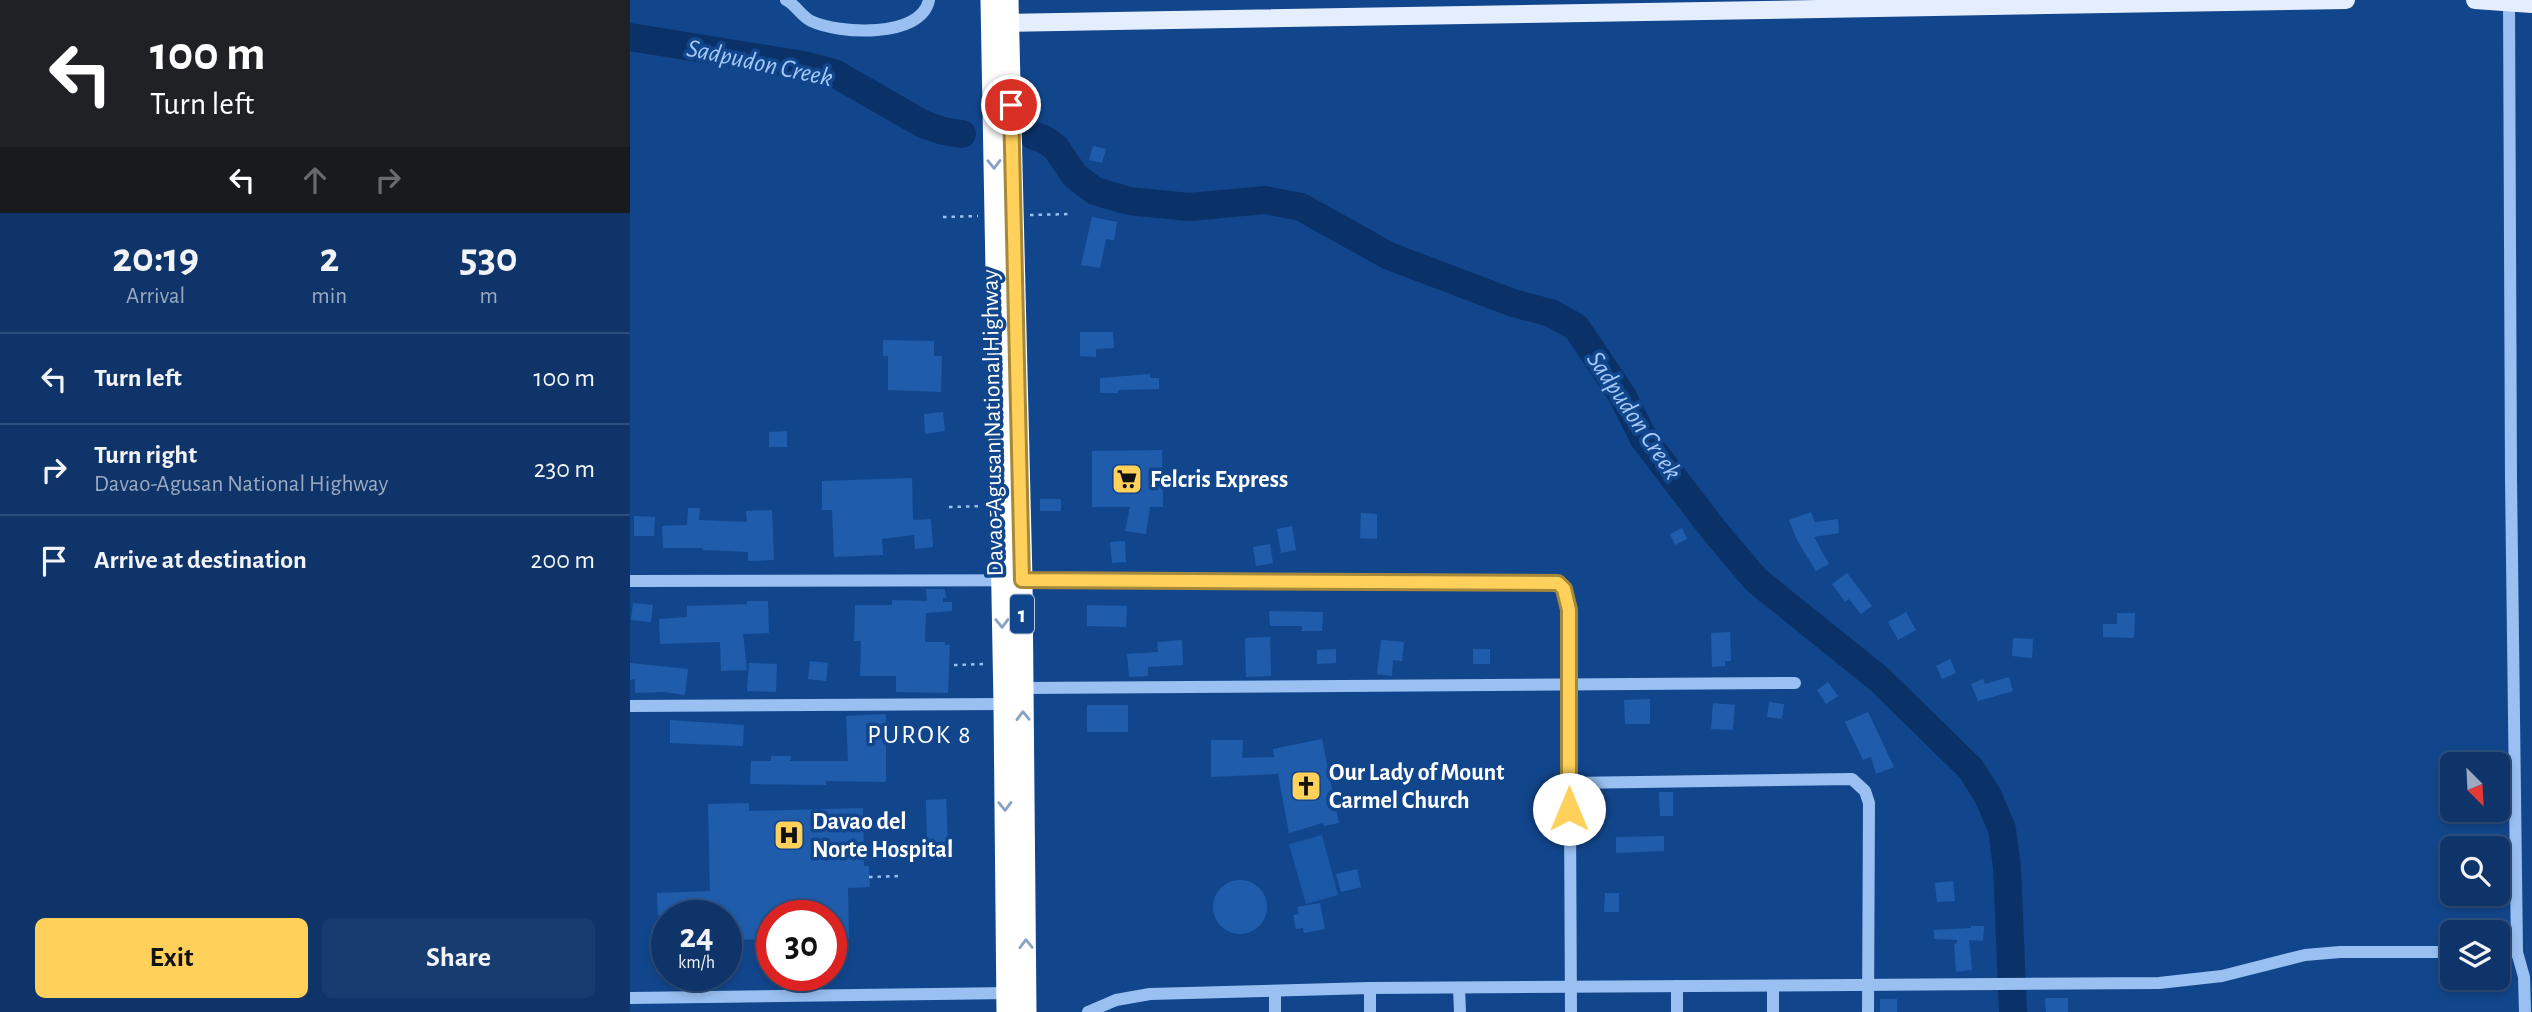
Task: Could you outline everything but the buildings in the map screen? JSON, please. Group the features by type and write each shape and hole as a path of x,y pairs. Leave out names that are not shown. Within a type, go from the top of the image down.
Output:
{"highway":[{"name":"Davao-Agusan National Highway","path":"991,0 1000,22 1012,580 1003,664 1015,849"},
{"name":"Davao-Agusan National Highway","path":"1000,22 1008,0"},
{"name":"Davao-Agusan National Highway","path":"1009,475 1000,506 1012,580 1023,688 1015,849 1016,1002"}],"main road":[{"path":"1000,22 2346,0"},
{"path":"2475,0 2532,4"}],"street":[{"path":"786,0 794,4 809,20 828,26 881,30 913,22 928,9 929,0"},
{"path":"2509,1 2517,952 2524,977 2525,1012"},
{"path":"630,581 1558,583 1564,589 1569,610 1571,1012"},
{"path":"1023,688 1795,683"},
{"path":"630,706 1004,705"},
{"path":"1569,783 1852,779 1864,791 1868,803 1868,1012"},
{"path":"1088,1012 1116,999 1132,996 1370,988 2036,985 2192,981 2276,961 2340,952 2440,952"},
{"path":"2510,952 2517,952"},
{"path":"1677,986 1677,1012"},
{"path":"1773,986 1773,1012"},
{"path":"1370,988 1370,1012"},
{"path":"1460,988 1460,1012"},
{"path":"1275,991 1275,1012"},
{"path":"680,997 681,1012"},
{"path":"630,998 1016,1002"}],"path":[{"path":"943,217 1071,214"},
{"path":"949,507 1000,506"},
{"path":"954,665 1003,664"},
{"path":"869,877 901,876"}],"shaded area":[{"path":"1322,835 1338,895 1306,904 1289,844"}],"waterway":[{"name":"Sadpudon Creek","path":"630,37 804,65 834,73 923,124 962,134"},
{"name":"Sadpudon Creek","path":"1034,136 1044,139 1056,148 1075,176 1095,191 1129,201 1189,207 1265,200 1301,207 1389,256 1513,303 1551,313 1576,327 1622,395 1644,439 1756,580 1879,679 1971,769 1988,796 2002,829 2007,867 2013,1012"}],"place":[{"name":"Felcris Express","path":"1127,479"},
{"name":"Our Lady of Mount Carmel Church","path":"1306,786"},
{"name":"Davao del Norte Hospital","path":"789,835"}],"district":[{"name":"PUROK 8","path":"920,734"}],"route":[{"path":"1011,105 1022,580 1558,583 1568,598 1569,610 1569,809"}]}
